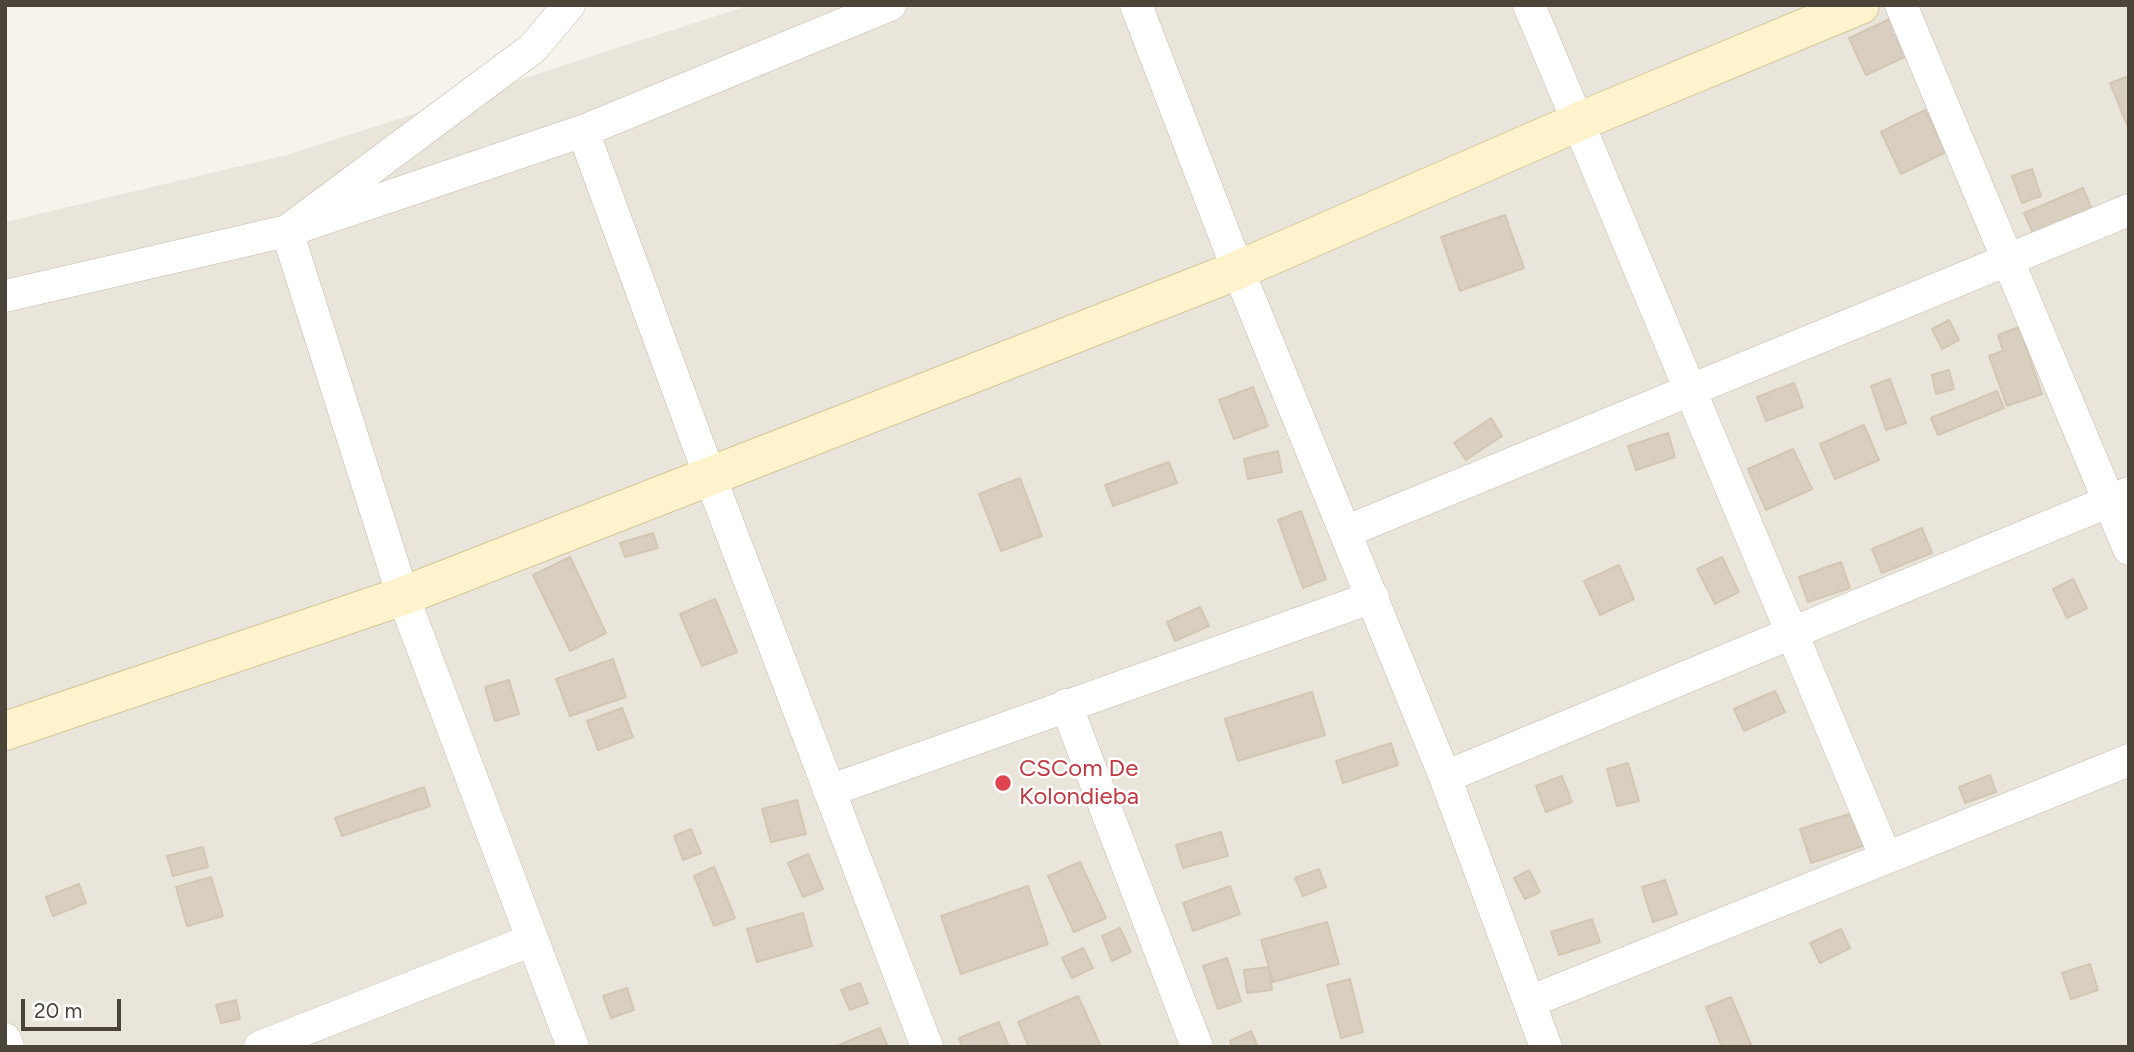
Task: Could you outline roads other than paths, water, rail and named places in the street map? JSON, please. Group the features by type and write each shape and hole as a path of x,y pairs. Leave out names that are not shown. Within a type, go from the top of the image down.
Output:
{"street":[{"path":"287,231 533,48 569,5"},
{"path":"5,296 287,231 583,131 890,5"},
{"path":"1136,5 1238,270 1445,777 1546,1047"},
{"path":"1530,5 1886,858"},
{"path":"5,731 403,596 709,474 1238,270 1578,122 1860,5"},
{"path":"1901,5 2008,260 2119,497 2129,549"},
{"path":"583,131 709,474 927,1047"},
{"path":"1345,532 2129,210"},
{"path":"287,231 403,596 573,1047"},
{"path":"1445,777 2119,497"},
{"path":"830,791 1373,597"},
{"path":"1066,705 1197,1047"},
{"path":"1529,1002 2129,760"},
{"path":"260,1047 532,940"},
{"path":"5,1039 8,1047"}],"place":[{"name":"CSCom De Kolondieba","path":"1003,783"}]}
